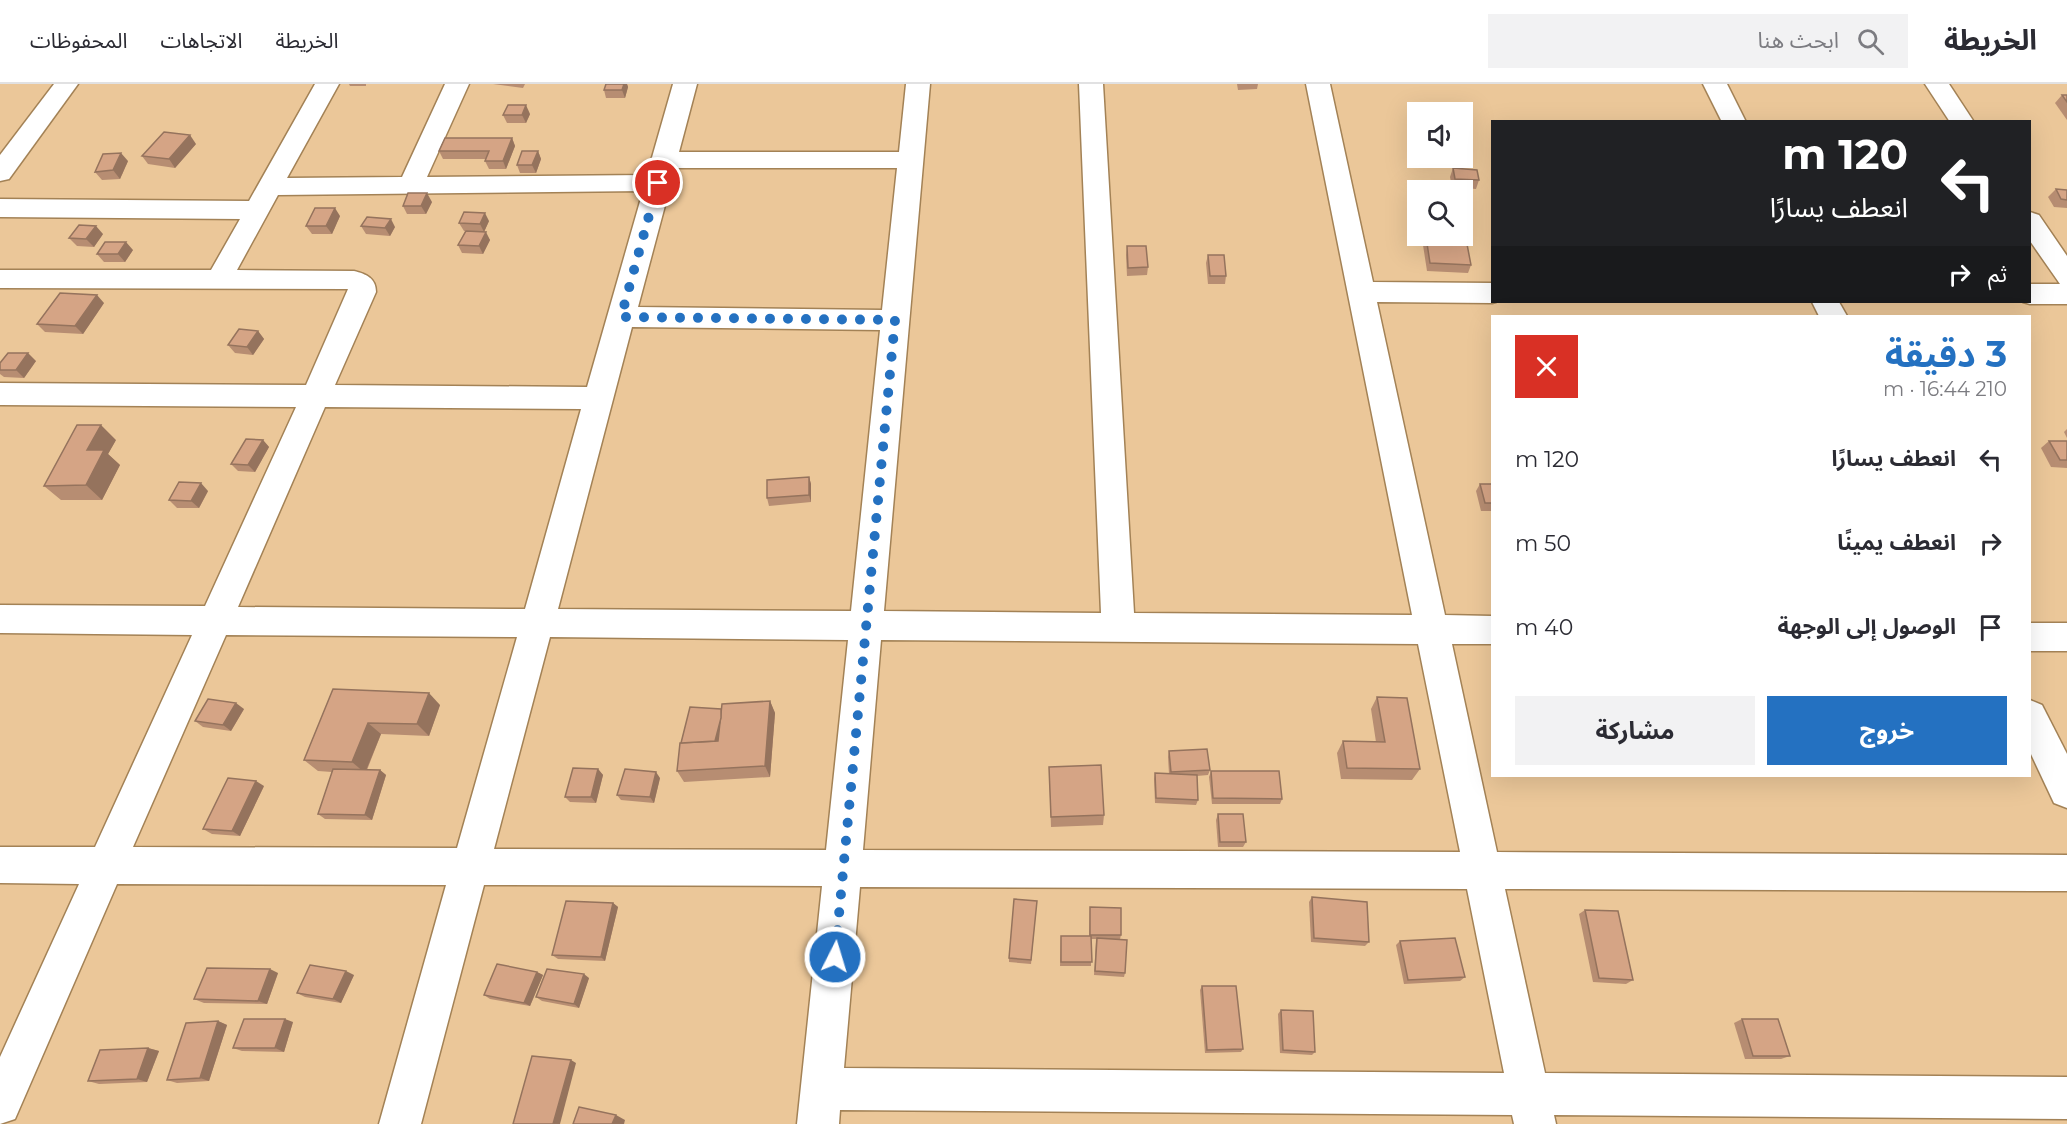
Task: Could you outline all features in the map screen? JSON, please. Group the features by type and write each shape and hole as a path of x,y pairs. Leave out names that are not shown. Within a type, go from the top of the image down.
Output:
{"street":[{"path":"0,173 66,84"},
{"path":"218,280 327,84"},
{"path":"411,185 457,84"},
{"path":"400,1124 686,84"},
{"path":"918,84 820,1106 1531,1109 2067,1098"},
{"path":"1091,84 1118,627"},
{"path":"1318,84 1531,1109"},
{"path":"1715,84 1733,120"},
{"path":"1937,84 1961,120"},
{"path":"269,187 411,185 909,160"},
{"path":"0,208 256,210"},
{"path":"2031,223 2067,277"},
{"path":"0,279 354,280 362,285 362,292 0,1104"},
{"path":"1361,292 1491,293"},
{"path":"2031,294 2067,294"},
{"path":"621,317 895,320"},
{"path":"0,394 599,398"},
{"path":"1,620 1491,630"},
{"path":"2031,637 2067,637"},
{"path":"2031,718 2067,791"},
{"path":"0,865 2067,873"}],"building":[{"path":"606,84 624,84 622,90 604,90"},
{"path":"508,105 526,105 522,115 503,115"},
{"path":"164,132 190,135 169,159 142,156"},
{"path":"445,138 512,138 503,161 485,161 489,151 439,151"},
{"path":"522,151 538,151 532,165 517,165"},
{"path":"121,153 113,170 95,172 103,154"},
{"path":"1453,168 1477,170 1479,180 1455,179"},
{"path":"2056,189 2067,190 2067,200 2061,199"},
{"path":"408,193 427,193 421,206 403,206"},
{"path":"315,208 335,208 326,226 306,226"},
{"path":"464,212 485,213 480,224 459,223"},
{"path":"367,217 391,219 385,228 361,226"},
{"path":"79,225 96,226 86,239 69,238"},
{"path":"466,231 486,232 479,246 458,245"},
{"path":"105,242 126,242 118,254 97,254"},
{"path":"1127,246 1146,246 1148,267 1128,268"},
{"path":"1427,246 1467,246 1471,265 1430,263"},
{"path":"1208,255 1224,255 1226,276 1210,276"},
{"path":"60,293 97,295 75,326 37,324"},
{"path":"239,329 258,331 247,347 228,345"},
{"path":"8,353 28,353 16,370 0,370 0,363"},
{"path":"77,425 101,425 87,450 104,450 86,485 44,486"},
{"path":"246,439 263,440 248,465 231,464"},
{"path":"2049,441 2067,441 2067,460 2060,460"},
{"path":"809,477 809,495 767,498 767,480"},
{"path":"179,482 201,483 191,501 169,500"},
{"path":"1480,484 1491,484 1491,503 1485,503"},
{"path":"333,689 429,693 417,724 368,723 352,762 304,760"},
{"path":"1377,697 1407,698 1420,769 1347,768 1343,741 1385,742"},
{"path":"208,699 236,703 223,725 195,721"},
{"path":"770,701 765,766 677,771 680,743 718,741 722,704"},
{"path":"690,707 721,709 715,741 681,743"},
{"path":"1207,749 1210,770 1171,772 1169,751"},
{"path":"1101,765 1104,815 1051,817 1049,767"},
{"path":"573,768 598,769 591,797 565,797"},
{"path":"333,769 380,770 365,815 318,814"},
{"path":"625,769 656,772 650,797 617,795"},
{"path":"1211,771 1279,771 1282,799 1213,798"},
{"path":"1155,773 1197,775 1198,800 1156,798"},
{"path":"228,778 256,781 232,831 203,829"},
{"path":"1218,814 1243,814 1246,842 1220,842"},
{"path":"1312,897 1367,902 1369,942 1314,938"},
{"path":"1014,899 1037,901 1031,960 1009,958"},
{"path":"566,901 613,903 601,957 552,955"},
{"path":"1090,907 1121,908 1121,935 1090,935"},
{"path":"1585,910 1618,911 1633,980 1599,978"},
{"path":"1061,936 1091,936 1092,962 1061,962"},
{"path":"1097,938 1127,940 1125,973 1095,971"},
{"path":"1455,938 1465,977 1408,980 1400,941"},
{"path":"497,964 537,972 524,1003 484,995"},
{"path":"310,965 346,971 333,999 297,993"},
{"path":"207,968 270,969 258,1001 194,999"},
{"path":"547,969 584,974 574,1004 536,997"},
{"path":"1202,986 1236,986 1243,1049 1207,1050"},
{"path":"1281,1010 1313,1011 1315,1052 1283,1050"},
{"path":"244,1019 285,1019 275,1048 233,1048"},
{"path":"1742,1019 1778,1019 1790,1056 1753,1056"},
{"path":"218,1021 200,1078 167,1080 186,1023"},
{"path":"148,1048 137,1079 88,1081 100,1050"},
{"path":"532,1056 571,1060 553,1124 513,1124"},
{"path":"579,1107 616,1115 612,1124 573,1124"}],"route":[{"path":"658,183 621,317 895,320 835,957"}]}
